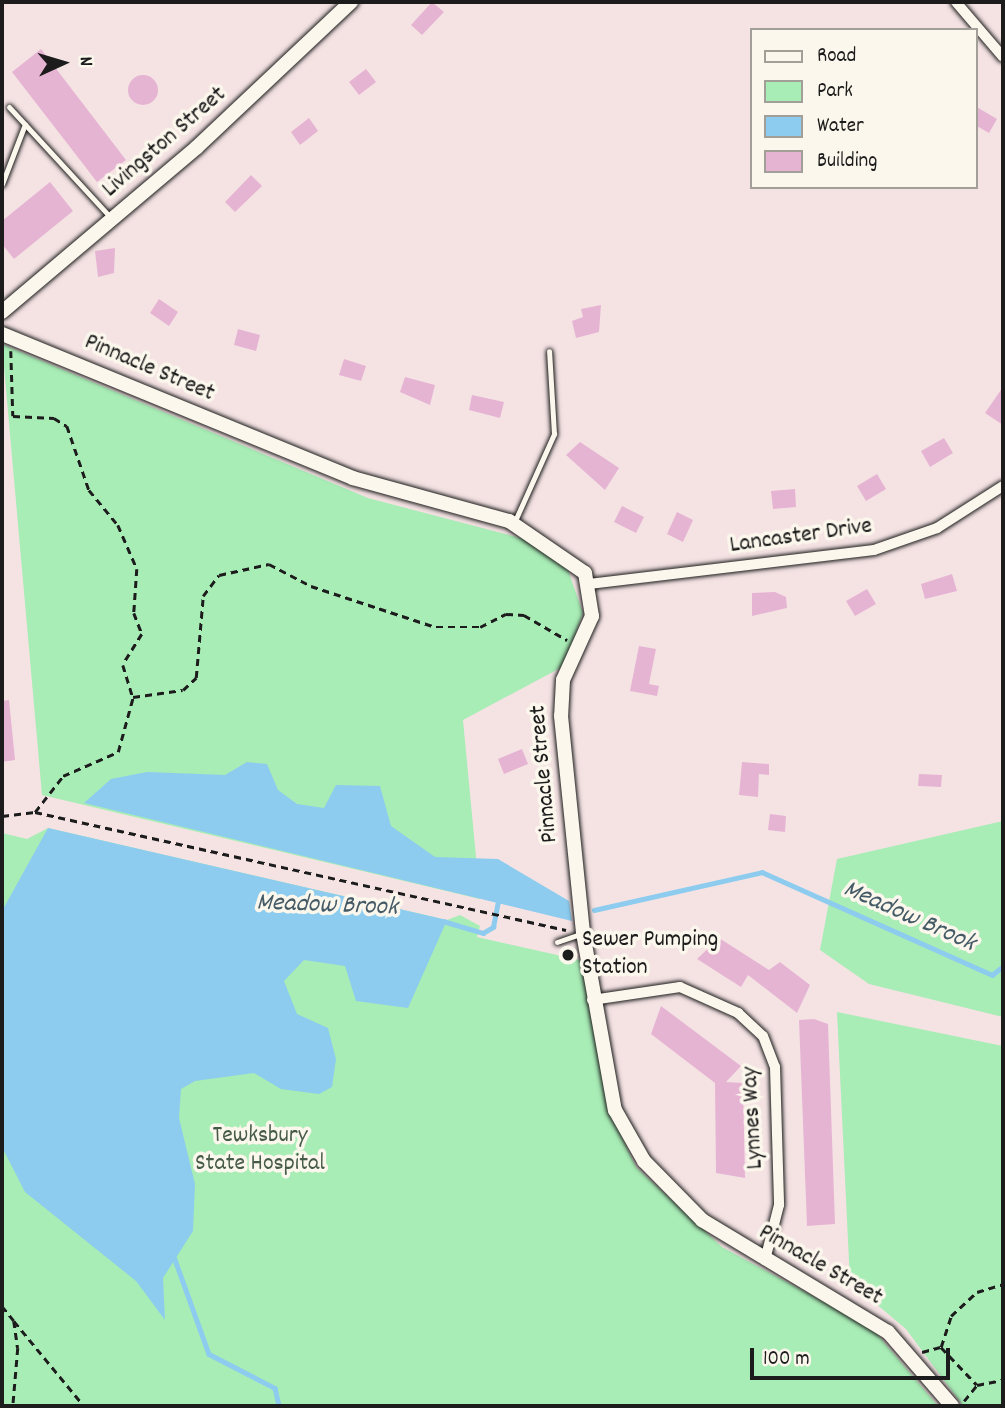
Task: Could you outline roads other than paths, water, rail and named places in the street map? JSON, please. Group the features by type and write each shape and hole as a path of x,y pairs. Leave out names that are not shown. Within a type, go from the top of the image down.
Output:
{"street":[{"name":"Livingston Street","path":"2,312 112,219 351,2"},
{"path":"956,2 1003,57"},
{"name":"Pinnacle Street","path":"6,335 353,478 514,523 573,562 589,584 592,615 561,688 561,716 592,1000 612,1099 631,1142 693,1213 765,1260 856,1308 916,1357 953,1406"},
{"name":"Lancaster Drive","path":"589,584 874,550 937,528 1003,486"},
{"name":"Lynnes Way","path":"592,1000 680,987 738,1013 763,1036 775,1067 779,1205 765,1260"}],"lane":[{"path":"9,107 112,219"},
{"path":"2,184 25,124"},
{"path":"514,523 554,434 550,351"},
{"path":"557,942 583,933"}],"water":[{"path":"247,762 267,764 278,790 297,804 324,808 336,785 380,786 391,826 435,857 498,859 569,901 572,921 84,803 111,779 147,772 225,775"},
{"path":"48,828 447,920 408,1008 356,1001 345,966 304,960 284,981 297,1014 328,1028 336,1059 332,1087 319,1094 281,1089 254,1073 195,1081 181,1089 179,1118 195,1184 193,1231 163,1278 165,1320 136,1281 25,1192 2,1147 2,911"}],"waterway":[{"name":"Meadow Brook","path":"594,910 762,872 992,975 1003,966"},
{"name":"Meadow Brook","path":"443,921 483,933 493,927 499,896"},
{"path":"173,1254 209,1354 275,1388 279,1406"}],"place":[{"name":"Sewer Pumping Station","path":"568,955"}],"park label":[{"name":"Tewksbury State Hospital","path":"260,1151"}]}
